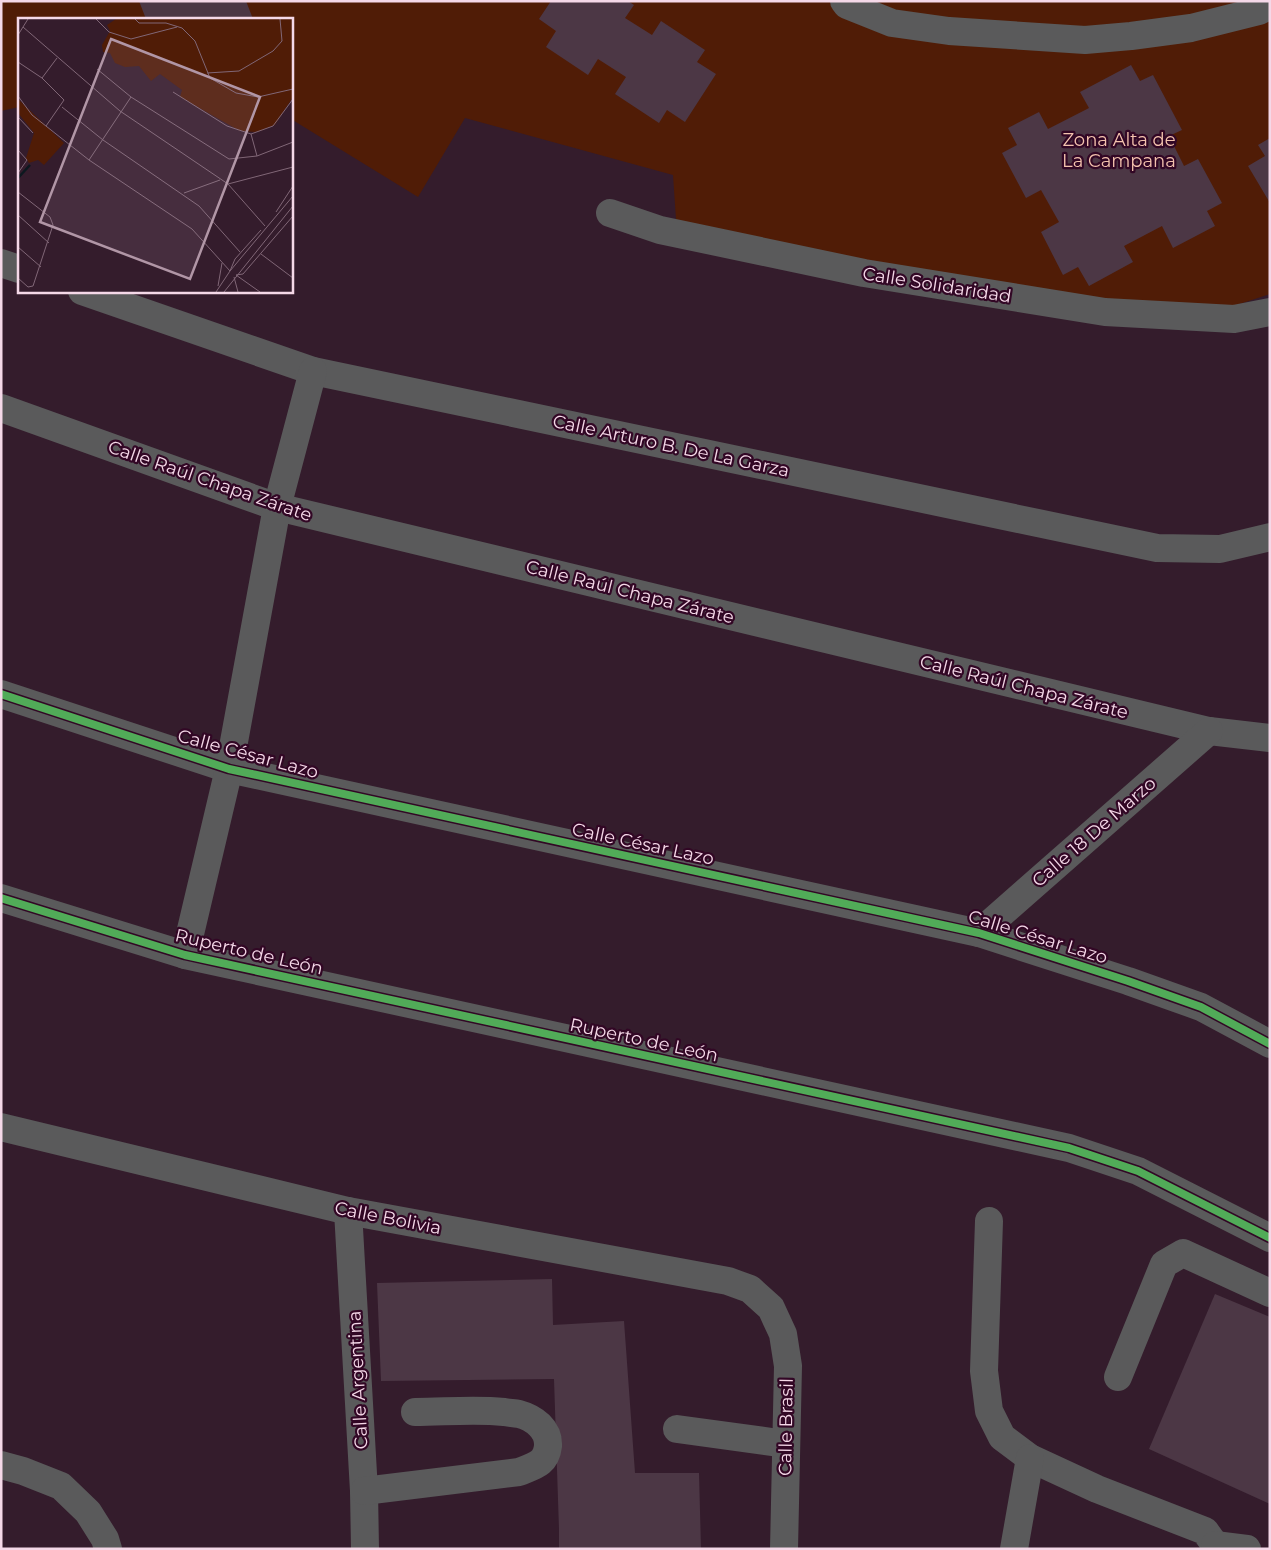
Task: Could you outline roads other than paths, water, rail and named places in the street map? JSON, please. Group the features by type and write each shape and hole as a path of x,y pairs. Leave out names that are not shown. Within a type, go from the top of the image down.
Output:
{"street":[{"path":"844,1 892,23 949,31 1085,40 1191,28 1259,11 1270,6"},
{"name":"Calle Solidaridad","path":"610,213 660,230 864,273 1105,312 1234,319 1270,312"},
{"path":"1,263 18,269"},
{"name":"Calle Arturo B. De La Garza","path":"85,292 313,371 1158,548 1220,549 1270,538"},
{"name":"Calle César Lazo","path":"185,955 229,769 277,507 313,371"},
{"name":"Calle Raúl Chapa Zárate","path":"1,408 277,507 1209,731 1270,738"},
{"name":"Calle César Lazo","path":"1,694 229,769 979,934 1128,981 1202,1007 1270,1044"},
{"name":"Calle 18 De Marzo","path":"979,934 1209,731"},
{"name":"Ruperto de León","path":"1,898 185,955 1069,1148 1138,1171 1270,1238"},
{"name":"Calle Bolivia","path":"1,1127 348,1211 728,1281 750,1289 771,1308"},
{"name":"Calle Argentina","path":"348,1211 364,1491 364,1549"},
{"path":"989,1221 984,1371 989,1411 1002,1437 1030,1458 1097,1489 1206,1531 1215,1547 1247,1549"},
{"path":"1118,1377 1164,1264 1183,1253 1270,1293"},
{"name":"Calle Brasil","path":"771,1308 783,1334 788,1366 784,1549"},
{"path":"364,1491 519,1472 538,1464 546,1455 548,1442 545,1432 538,1423 520,1414 486,1410 415,1412"},
{"path":"677,1429 786,1444"},
{"path":"1014,1549 1030,1458"},
{"path":"1,1465 23,1471 61,1486 88,1512 105,1539 108,1549"}],"park label":[{"name":"Zona Alta de La Campana","path":"1119,150"}]}
